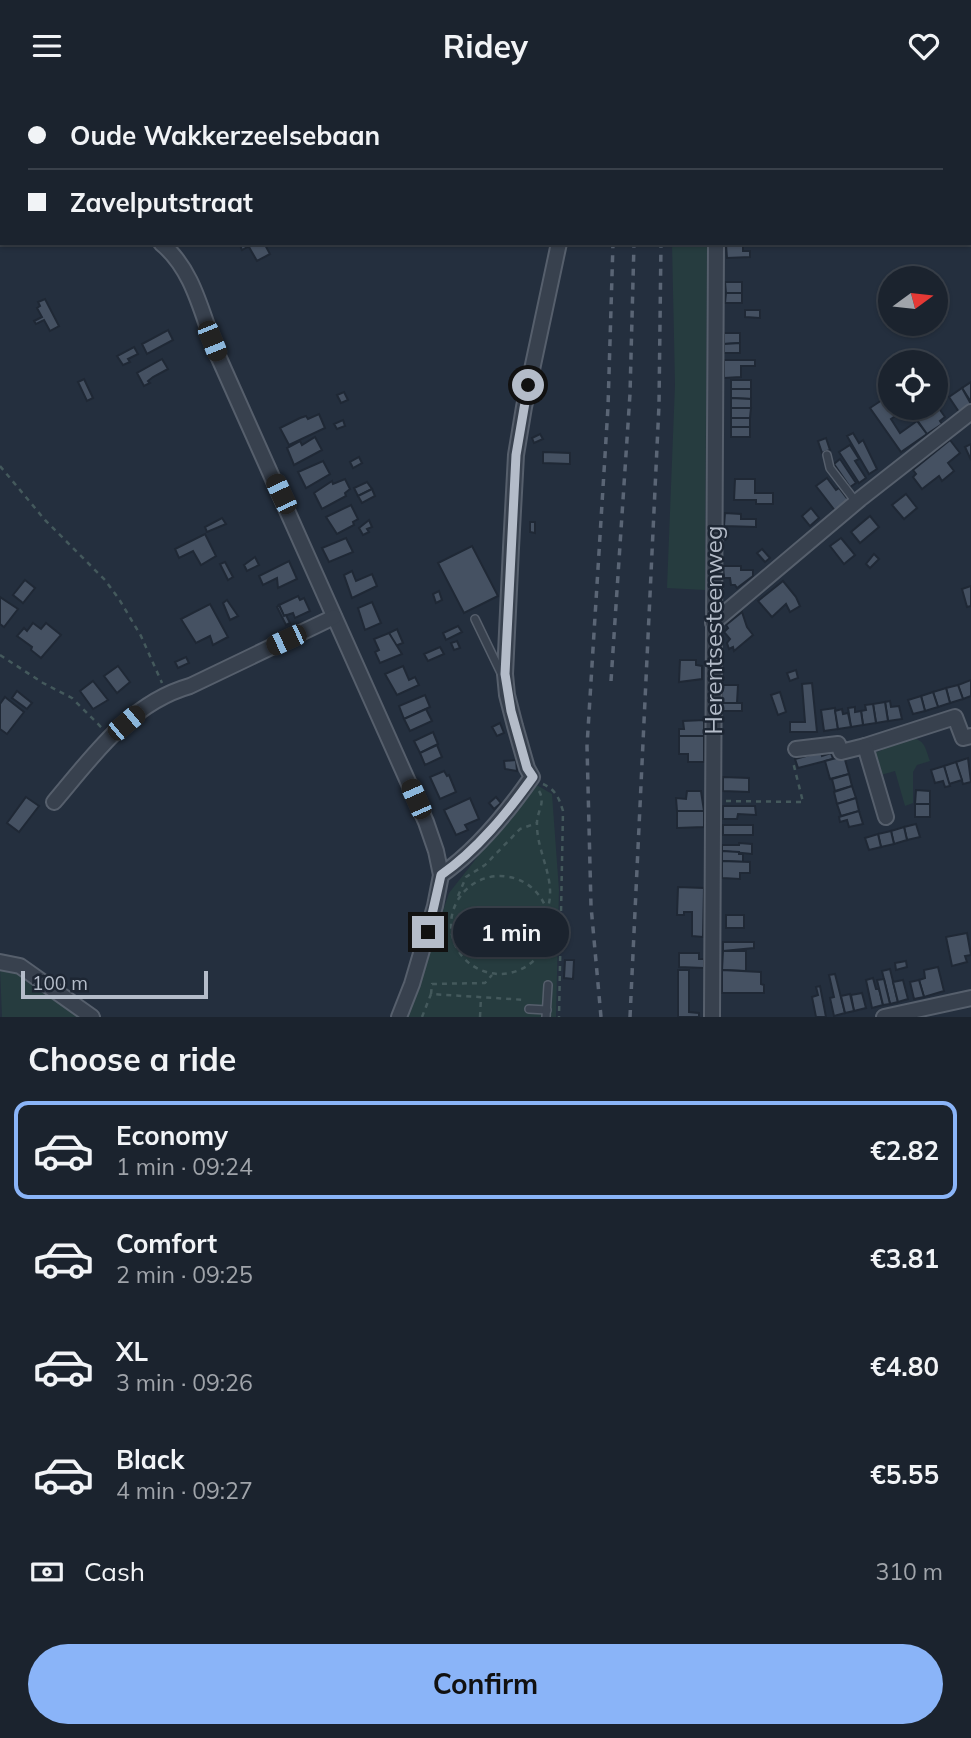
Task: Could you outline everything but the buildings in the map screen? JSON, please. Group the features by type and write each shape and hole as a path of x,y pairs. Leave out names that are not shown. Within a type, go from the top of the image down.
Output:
{"street":[{"path":"163,245 188,276 218,356 426,822 436,851 441,875 428,932 399,1017"},
{"path":"441,875 457,864 494,825 533,777 527,768 505,674 516,455 559,245"},
{"name":"Herentsesteenweg","path":"712,1017 716,245"},
{"path":"713,623 856,502 971,412"},
{"path":"54,802 109,737 167,692 190,686 334,617"},
{"path":"796,749 838,744 841,752 955,717 963,739 971,736"},
{"path":"865,746 886,817"},
{"path":"0,962 20,966 92,1017"},
{"path":"884,1017 971,998"}],"lane":[{"path":"827,455 830,468 856,502"},
{"path":"475,619 507,687"},
{"path":"530,1005 546,1013 548,985"}],"path":[{"path":"0,466 44,520 120,599 167,692"},
{"path":"0,655 31,676 72,698 109,737"},
{"path":"712,801 803,802 792,757 796,749"},
{"path":"547,910 552,898 537,823 542,805 542,796 538,790 539,781 552,788 563,811 559,1017"},
{"path":"454,906 461,894 474,883 497,876 511,877 528,884 539,895 550,923 548,940 540,956 525,969 507,975 492,975 475,969 462,959 452,940 450,927 454,906 466,877 485,865 520,829 537,823"},
{"path":"423,1017 432,984 485,983 492,975"},
{"path":"431,994 481,997 530,1005"},
{"path":"480,1017 481,997"}],"green space":[{"path":"672,245 707,245 705,590 667,588 675,385"},
{"path":"906,736 923,744 930,761 917,765 913,772 913,803 905,806 895,771 881,775 874,753 882,750 881,744"},
{"path":"535,784 552,794 559,890 556,1017 407,1017 449,893"},
{"path":"0,968 16,972 81,1017 2,1017"}],"railway":[{"path":"601,1017 591,906 587,746 608,407 613,245"},
{"path":"611,681 630,394 634,245"},
{"path":"630,1017 659,405 661,245"}],"route":[{"path":"428,932 441,875 457,864 494,825 533,777 527,768 511,711 505,674 516,455 528,385"}]}
